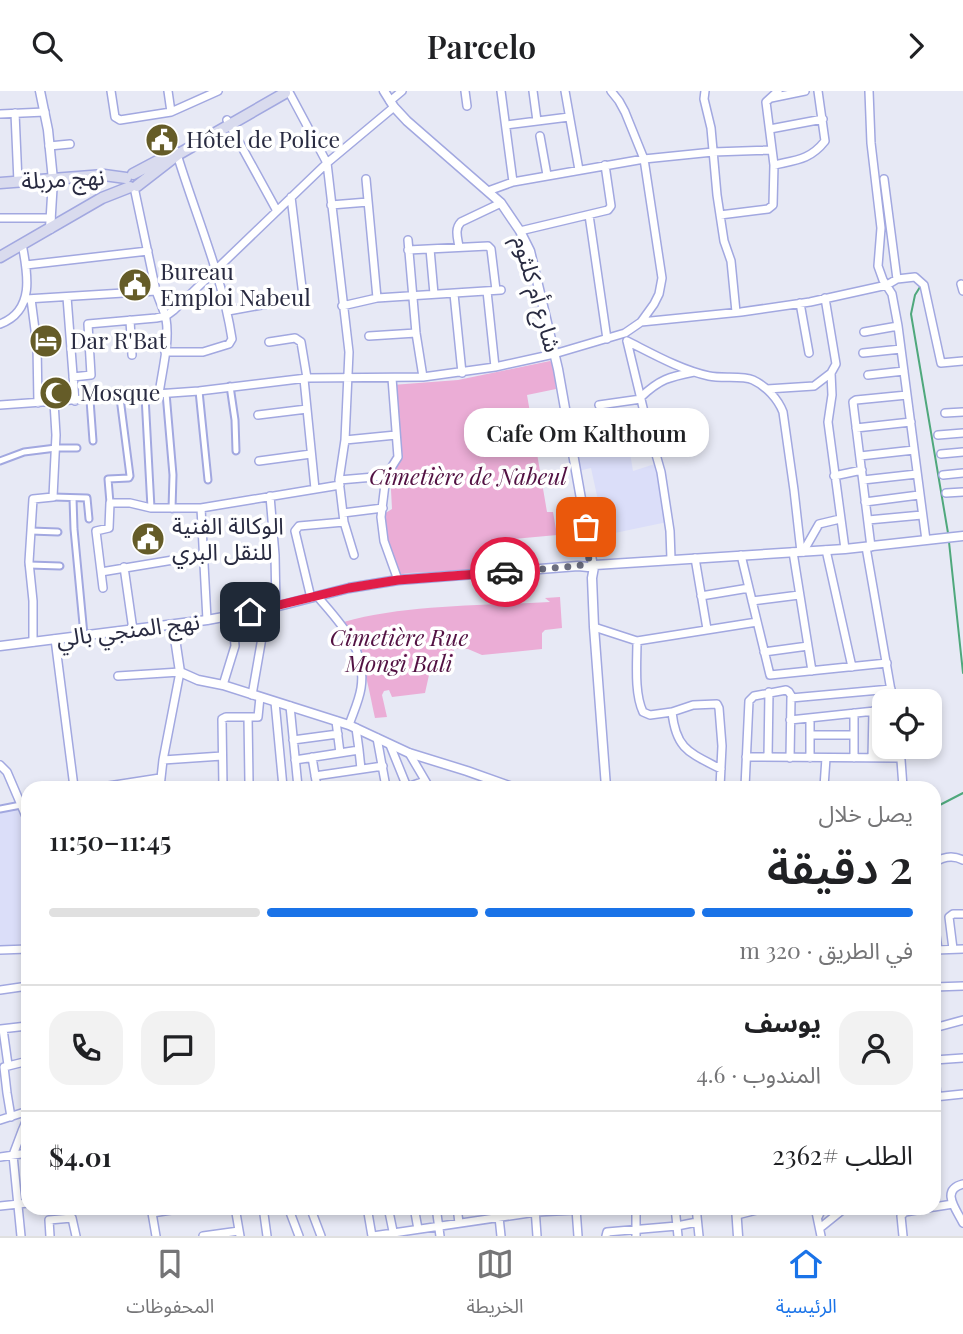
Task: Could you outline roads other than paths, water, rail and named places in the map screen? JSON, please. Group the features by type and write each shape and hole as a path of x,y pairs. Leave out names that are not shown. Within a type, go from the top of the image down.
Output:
{"main road":[{"path":"0,257 51,223 132,182 228,122 284,92"},
{"path":"104,175 106,196"},
{"name":"نهج مربلة","path":"0,183 104,175 132,182"}],"street":[{"path":"0,218 51,223 53,180 40,91"},
{"path":"111,91 117,120 171,111 218,91"},
{"path":"168,91 171,111"},
{"path":"194,91 196,101"},
{"name":"شارع أم كلثوم","path":"384,91 392,104 422,134 500,203 520,231 530,251 554,354 590,551 606,781"},
{"path":"74,377 91,375 88,324 166,316 392,104 402,91"},
{"path":"465,91 467,106"},
{"path":"501,91 513,182"},
{"path":"533,91 537,121"},
{"path":"565,91 579,170"},
{"path":"611,91 625,112 643,159 662,278 654,304 626,337"},
{"path":"705,91 720,215 724,241 731,261 736,312"},
{"path":"720,215 768,209 775,201 774,165 766,103 778,91"},
{"path":"770,98 805,91"},
{"path":"774,165 806,158 818,149 826,138 818,91"},
{"path":"869,91 871,143 881,228 878,266 892,294 898,326 926,540"},
{"path":"284,92 327,163 349,352 340,482 344,522 354,555"},
{"path":"0,114 45,112"},
{"path":"15,113 18,182"},
{"path":"506,125 569,117"},
{"path":"770,129 823,120"},
{"path":"228,122 277,211"},
{"path":"540,136 547,175"},
{"path":"49,146 71,144"},
{"path":"488,191 513,182 643,159 772,149"},
{"path":"166,352 203,352 229,344 232,339 220,282 176,153"},
{"path":"520,231 610,208 604,165"},
{"path":"366,179 377,298"},
{"path":"884,179 897,279"},
{"path":"132,182 156,291 166,316 162,393 173,475 172,509"},
{"path":"228,311 303,296 291,197"},
{"path":"331,205 368,202"},
{"path":"459,247 458,225 500,203"},
{"path":"589,215 607,339"},
{"path":"408,240 416,333 423,377"},
{"path":"22,244 28,299 37,345 38,403"},
{"path":"408,250 489,247 495,290 495,367"},
{"path":"430,249 433,294"},
{"path":"26,265 148,251"},
{"path":"641,322 800,303 915,277 924,285 941,363 963,361"},
{"path":"342,306 377,298 495,290"},
{"path":"0,324 11,319 28,299 156,291"},
{"path":"454,294 462,373"},
{"path":"67,297 75,401"},
{"path":"767,389 814,386 831,373 836,364 825,298"},
{"path":"800,303 809,353"},
{"path":"130,320 132,355"},
{"path":"864,332 898,326"},
{"path":"369,336 416,333"},
{"path":"626,337 661,472 670,531 671,559"},
{"path":"0,405 145,396 305,379 423,377 462,373 554,354 607,339 626,337 695,372 708,376 753,380 767,389 778,401 783,412 794,490 800,595 812,671"},
{"path":"269,342 295,338 301,342 314,489"},
{"path":"863,353 901,349"},
{"path":"868,375 904,371"},
{"path":"599,405 641,398 658,382 695,372"},
{"path":"831,373 832,395 828,422 845,549"},
{"path":"392,378 398,457 386,475 381,517 384,541 398,580"},
{"path":"230,386 236,451"},
{"path":"198,391 208,480"},
{"path":"891,689 869,547 854,400 907,395"},
{"path":"145,396 151,508"},
{"path":"103,588 96,531 108,528 108,479 130,476 120,398"},
{"path":"90,400 93,441"},
{"path":"53,497 56,448 54,402"},
{"path":"258,415 307,409"},
{"path":"944,413 963,412"},
{"path":"856,428 911,422"},
{"path":"938,435 963,433"},
{"path":"345,440 396,435"},
{"path":"0,461 24,452 77,448"},
{"path":"860,456 914,450"},
{"path":"941,454 963,452"},
{"path":"259,461 311,454"},
{"path":"834,476 862,470"},
{"path":"943,475 963,473"},
{"path":"863,479 917,474"},
{"path":"110,503 130,503 151,508 201,508 386,475"},
{"path":"946,493 963,492"},
{"path":"865,502 919,495"},
{"path":"223,781 222,719 259,715 256,696 272,608 275,555 270,496"},
{"path":"73,498 84,635"},
{"path":"33,642 33,601 29,565 33,499 87,498 89,519"},
{"path":"201,508 207,620"},
{"path":"343,513 383,508"},
{"path":"868,520 922,515"},
{"path":"799,552 819,524 841,519"},
{"path":"344,522 299,526 296,528 296,536 314,597 352,638 360,662 361,688 353,727 361,769"},
{"path":"31,531 58,532"},
{"name":"نهج المنجي بالي","path":"0,646 207,620 272,608 349,588 398,580 591,564 845,549 963,536"},
{"path":"826,550 852,667"},
{"path":"101,572 203,555"},
{"path":"741,555 769,674 887,663"},
{"path":"695,558 707,629"},
{"path":"29,565 60,566"},
{"path":"124,567 133,630"},
{"path":"701,596 749,588"},
{"path":"752,601 800,595"},
{"path":"223,685 235,646 233,615"},
{"path":"594,627 637,641 757,622"},
{"path":"144,781 160,778 180,671 173,625"},
{"path":"54,639 73,781"},
{"path":"637,641 638,694 643,712 650,715 693,705 717,703 722,737 720,781"},
{"path":"764,652 808,646"},
{"path":"118,676 180,671 198,680 223,685 353,727 409,753 488,781"},
{"path":"745,781 749,701 754,696 769,692 786,691 792,697"},
{"path":"792,697 872,691"},
{"path":"768,757 769,692"},
{"path":"790,758 792,697"},
{"path":"275,702 282,781"},
{"path":"290,706 297,781"},
{"path":"790,720 872,711"},
{"path":"672,712 674,726 688,752 720,769"},
{"path":"854,713 854,758"},
{"path":"248,717 249,781"},
{"path":"810,718 810,758"},
{"path":"336,721 340,753"},
{"path":"293,740 338,734"},
{"path":"810,735 853,736"},
{"path":"377,738 385,781"},
{"path":"390,745 405,781"},
{"path":"295,760 359,750"},
{"path":"409,753 425,781"},
{"path":"163,761 222,756"},
{"path":"312,757 316,781"},
{"path":"746,757 872,758"},
{"path":"824,781 826,758"},
{"path":"901,759 903,781"},
{"path":"315,776 383,766"},
{"path":"1,767 7,772 21,797"},
{"path":"0,809 21,802"},
{"path":"941,860 956,857 963,860"},
{"path":"953,949 949,917 963,913"},
{"path":"0,950 21,949"},
{"path":"941,950 963,949"},
{"path":"941,987 963,986"},
{"path":"0,990 21,987"},
{"path":"941,1026 963,1020"},
{"path":"8,1065 2,1029 21,1027"},
{"path":"941,1060 963,1058"},
{"path":"21,1063 4,1067 3,1094 21,1129"},
{"path":"941,1096 963,1094"},
{"path":"0,1120 21,1114"},
{"path":"21,1134 13,1155 21,1236"},
{"path":"0,1157 21,1154"},
{"path":"963,1184 952,1189 951,1201 963,1223"},
{"path":"0,1206 21,1204"},
{"path":"941,1206 953,1204"},
{"path":"152,1215 156,1236"},
{"path":"203,1236 239,1233 236,1215"},
{"path":"264,1215 267,1236"},
{"path":"291,1215 299,1236"},
{"path":"313,1215 321,1236"},
{"path":"368,1215 372,1236 393,1235 505,1215"},
{"path":"389,1215 393,1235"},
{"path":"416,1215 418,1229"},
{"path":"437,1215 440,1236"},
{"path":"458,1215 459,1223"},
{"path":"535,1215 537,1236"},
{"path":"576,1215 578,1236"},
{"path":"635,1233 636,1215"},
{"path":"676,1215 678,1236"},
{"path":"697,1215 699,1236"},
{"path":"736,1215 738,1236"},
{"path":"821,1232 838,1215"},
{"path":"902,1215 903,1236"},
{"path":"499,1216 501,1236"},
{"path":"818,1217 821,1232"},
{"path":"50,1236 49,1220 72,1218 76,1236"},
{"path":"606,1236 607,1232 635,1233 697,1222"}],"waterway":[{"path":"920,287 915,295 911,314 948,533"},
{"path":"949,542 963,673"},
{"path":"941,804 963,793"}],"place":[{"name":"Hôtel de Police","path":"162,140"},
{"name":"Bureau Emploi Nabeul","path":"135,285"},
{"name":"Dar R'Bat","path":"46,341"},
{"name":"Mosque","path":"56,393"},
{"name":"Cafe Om Kalthoum","path":"586,527"},
{"name":"الوكالة الفنية للنقل البري","path":"148,539"}],"park label":[{"name":"Cimetière de Nabeul","path":"468,477"},
{"name":"Cimetière Rue Mongi Bali","path":"399,651"}]}
